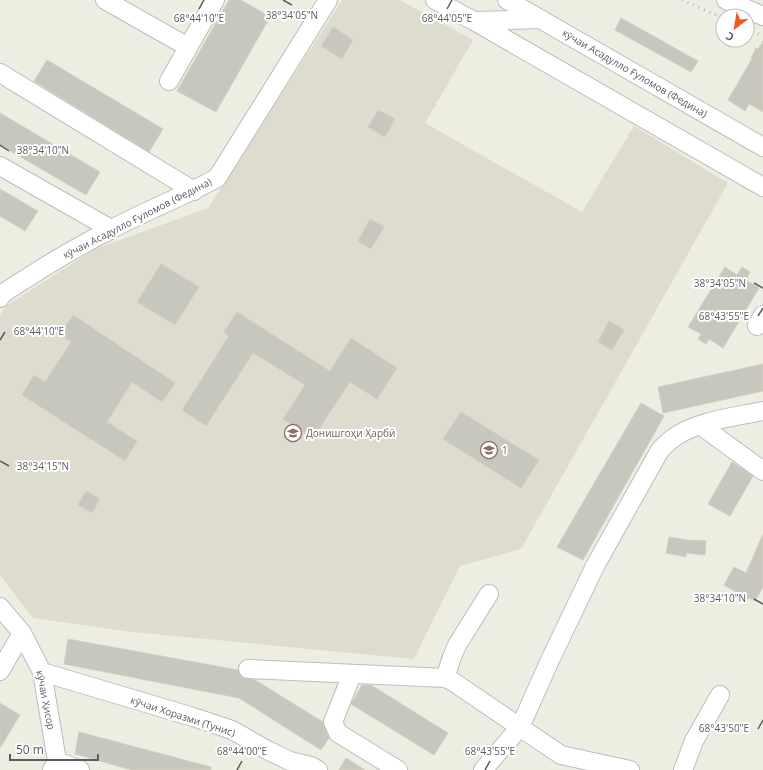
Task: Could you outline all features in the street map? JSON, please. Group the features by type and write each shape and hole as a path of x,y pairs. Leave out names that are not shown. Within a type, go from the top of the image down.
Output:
{"street":[{"path":"105,0 188,47"},
{"path":"169,81 215,0"},
{"name":"кӯчаи Асадулло Ғуломов (Федина)","path":"1,295 54,260 111,229 194,191 217,178 328,0"},
{"path":"435,0 474,20 763,187"},
{"name":"кӯчаи Асадулло Ғуломов (Федина)","path":"507,0 763,147"},
{"path":"726,0 763,16"},
{"path":"474,20 541,19"},
{"path":"0,73 194,191"},
{"path":"0,166 111,229"},
{"path":"483,770 520,727 550,658 595,566 660,450 676,436 700,425 763,411"},
{"path":"700,425 763,470"},
{"path":"445,678 457,645 489,594"},
{"name":"кӯчаи Ҳисор","path":"0,607 22,633 42,672 54,766"},
{"path":"0,670 22,633"},
{"path":"248,669 445,678 452,681 562,755 630,770"},
{"name":"кӯчаи Хоразми (Тунис)","path":"42,672 232,730 268,751 290,761 311,766 318,770"},
{"path":"352,674 333,722 335,728 338,733 398,770"},
{"path":"683,770 694,741 720,694"},
{"path":"54,766 80,770"}],"shaded area":[{"name":"Донишгоҳи Ҳарбӣ","path":"342,0 400,0 473,40 425,123 582,212 634,126 728,183 521,549 460,566 414,659 132,632 33,618 0,575 0,316 6,306 95,249 208,208"}],"building":[{"path":"229,0 241,0 270,17 216,112 177,91"},
{"path":"621,18 698,61 691,72 615,30"},
{"path":"333,27 353,40 342,59 321,46"},
{"path":"763,41 763,112 749,104 745,111 728,100 752,59 751,58 756,48 758,49"},
{"path":"47,60 163,129 149,152 34,81"},
{"path":"378,110 395,119 385,137 368,127"},
{"path":"0,113 100,172 86,195 0,145"},
{"path":"0,189 38,211 25,231 0,216"},
{"path":"370,219 384,227 371,249 358,241"},
{"path":"161,264 199,287 175,325 137,302"},
{"path":"725,267 737,275 742,267 750,272 746,280 759,288 723,348 709,339 706,344 698,339 701,334 688,327"},
{"path":"237,312 330,371 351,338 397,368 377,399 350,382 313,438 283,419 305,385 253,353 206,426 182,410 229,336 224,332"},
{"path":"73,315 175,383 162,402 132,382 107,422 137,441 125,461 22,395 34,375 45,382 71,342 60,334"},
{"path":"609,321 624,330 612,350 598,342"},
{"path":"763,364 763,391 663,413 658,387"},
{"path":"641,403 664,416 583,560 557,547"},
{"path":"461,412 539,460 521,488 443,439"},
{"path":"732,462 753,476 730,516 708,504"},
{"path":"86,491 100,499 92,513 78,505"},
{"path":"763,534 763,587 755,601 749,598 747,600 724,585 734,567 746,573"},
{"path":"669,537 693,541 706,541 705,555 686,553 686,557 666,553"},
{"path":"68,639 238,670 239,674 243,678 255,680 323,722 329,738 321,750 239,698 64,664"},
{"path":"362,685 371,685 448,733 434,755 351,704"},
{"path":"0,703 20,715 0,748"},
{"path":"79,732 211,767 211,770 132,770 75,754"},
{"path":"346,758 365,770 339,770"}],"railway":[{"path":"682,0 715,14"},
{"path":"755,32 763,36"}],"place":[{"name":"Донишгоҳи Ҳарбӣ","path":"293,433"},
{"name":"1","path":"489,450"}]}
